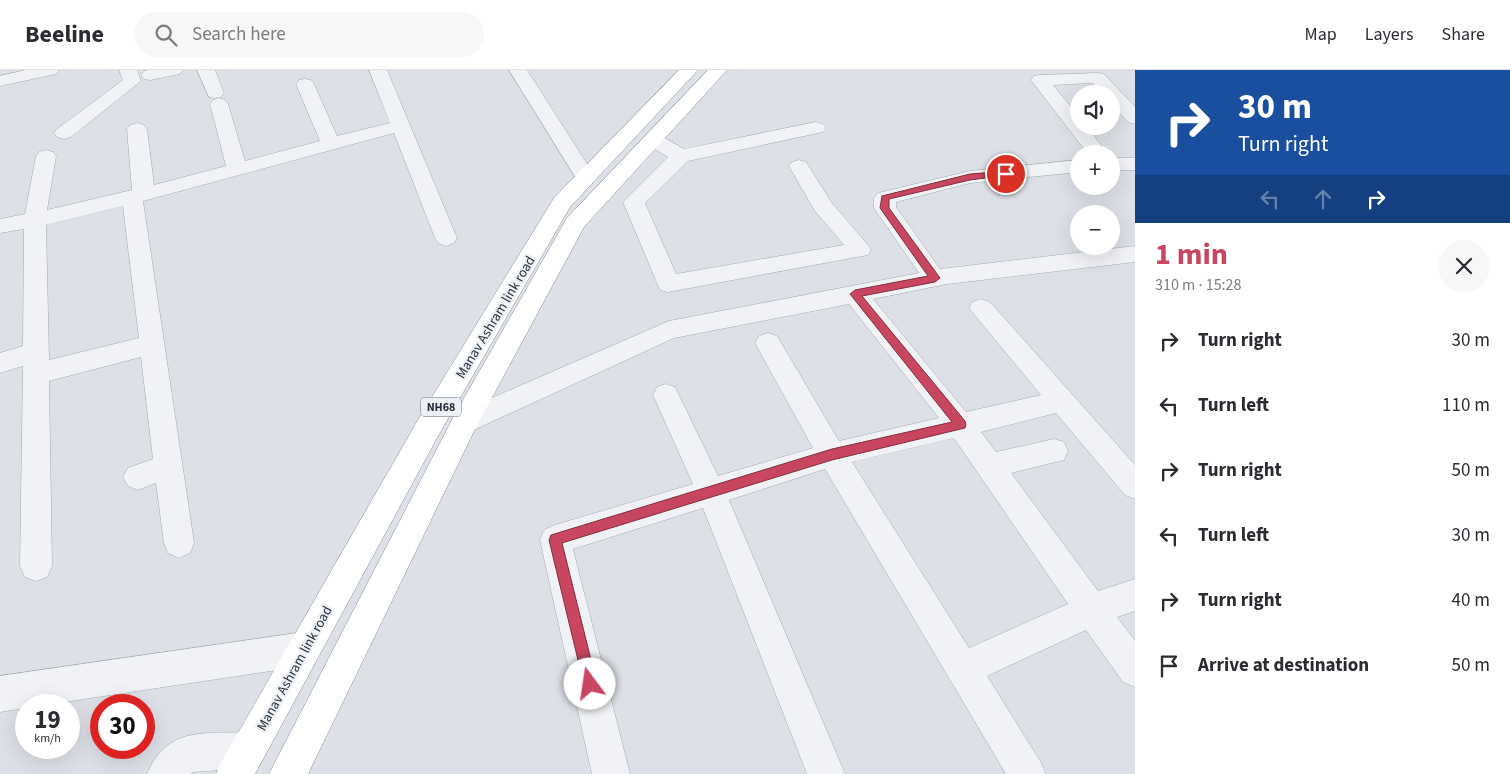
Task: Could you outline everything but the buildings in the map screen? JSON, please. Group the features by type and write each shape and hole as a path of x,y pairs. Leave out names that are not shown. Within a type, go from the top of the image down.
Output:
{"highway":[{"name":"Manav Ashram link road","path":"242,762 424,437 562,203 689,70"},
{"path":"288,774 465,422 575,223 718,70"}],"street":[{"path":"0,81 23,73 50,70"},
{"path":"64,133 132,81 128,70"},
{"path":"150,75 174,70"},
{"path":"206,70 217,99 237,168"},
{"path":"378,70 446,238"},
{"path":"518,70 586,178"},
{"path":"1091,145 1040,80 1098,78 1135,118"},
{"path":"305,84 331,144"},
{"path":"0,226 35,220 138,195 401,126"},
{"path":"799,166 824,206 860,250 668,284 634,202 681,156 816,128"},
{"path":"137,129 138,195 152,344 179,543"},
{"path":"653,140 681,156"},
{"path":"36,566 37,362 35,220 46,156"},
{"path":"1120,164 1135,164"},
{"path":"935,278 885,208 885,198 970,177 1070,167"},
{"path":"465,422 669,330 935,278 1135,254"},
{"path":"855,294 960,425 1135,670"},
{"path":"981,308 1135,486"},
{"path":"768,343 832,454 1027,774"},
{"path":"0,363 37,362 152,344"},
{"path":"666,395 711,492 826,774"},
{"path":"611,774 555,540 832,454 1062,401"},
{"path":"989,466 1054,451"},
{"path":"138,477 168,466"},
{"path":"963,670 1092,610 1135,595"},
{"path":"0,694 304,649"},
{"path":"166,774 184,754 242,762"}],"route":[{"path":"590,684 555,540 832,454 960,425 855,294 935,278 885,208 885,198 970,177 1006,174"}]}
